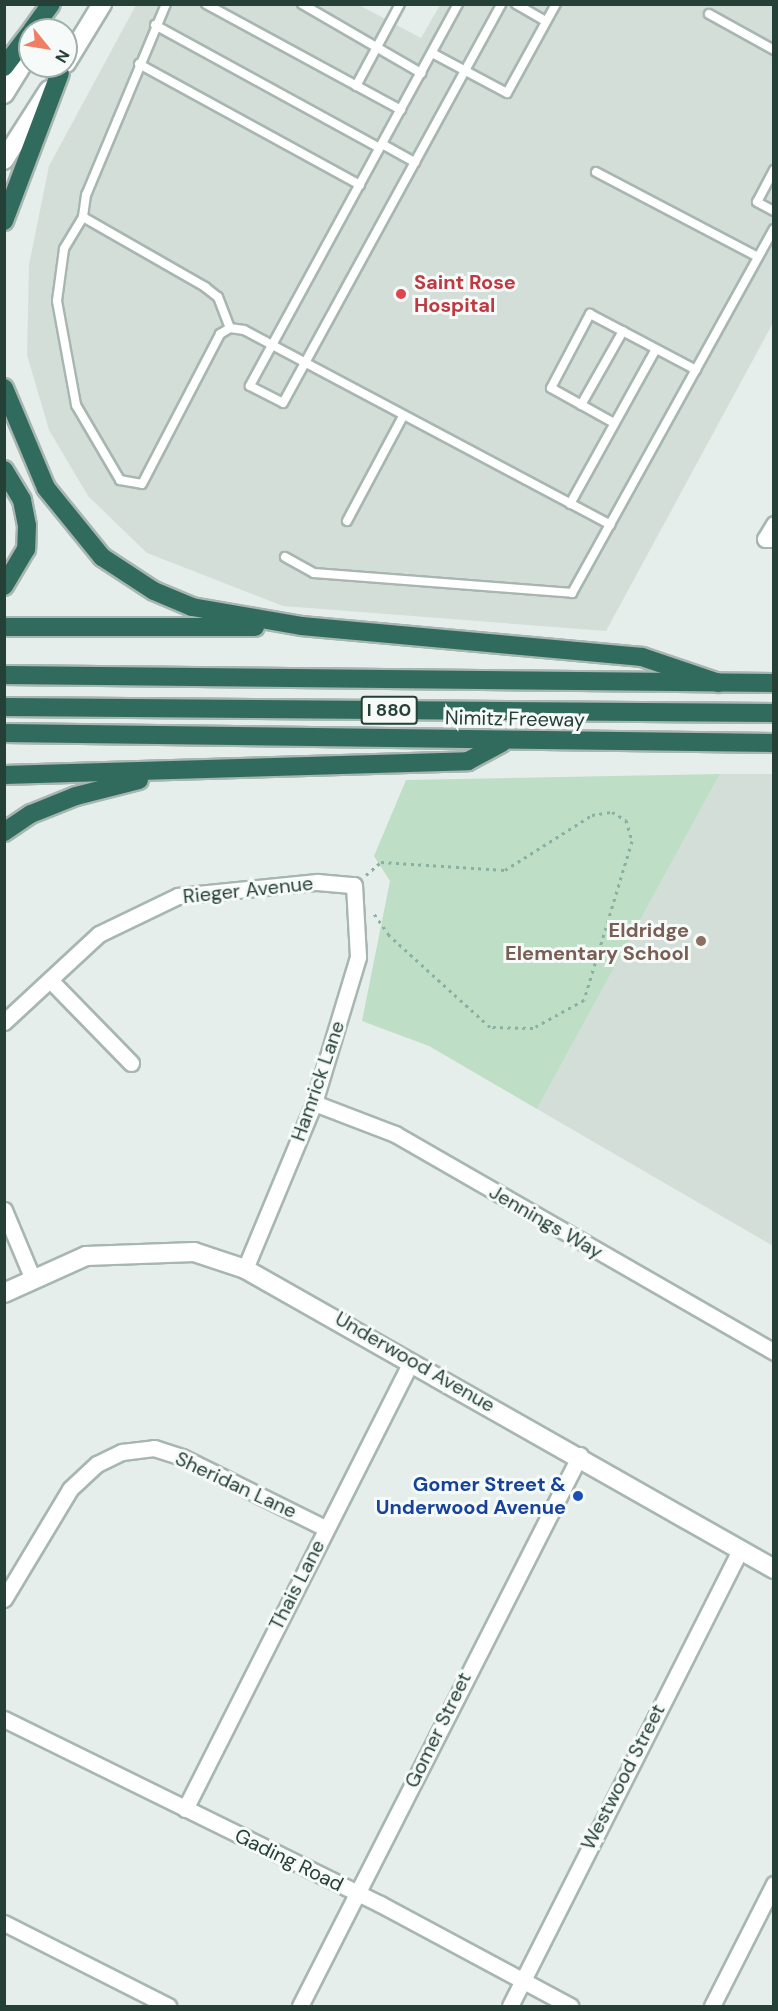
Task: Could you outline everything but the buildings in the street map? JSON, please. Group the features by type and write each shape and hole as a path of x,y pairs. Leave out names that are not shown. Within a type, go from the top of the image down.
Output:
{"highway":[{"path":"41,18 51,4"},
{"path":"4,67 18,49"},
{"path":"4,221 59,78"},
{"path":"4,388 46,488 102,557 154,591 192,606 302,626 642,657 719,683"},
{"path":"4,470 22,500 27,526 26,549 4,586"},
{"path":"4,627 302,626"},
{"name":"Nimitz Freeway","path":"4,675 774,683"},
{"name":"I 880","path":"4,707 774,713"},
{"name":"Nimitz Freeway","path":"4,733 506,742 774,743"},
{"path":"4,775 165,773 468,761 506,742"},
{"path":"4,832 31,814 76,796 165,773"}],"street":[{"path":"51,18 59,4"},
{"path":"78,43 102,4"},
{"path":"4,94 18,71"},
{"path":"4,160 57,78"},
{"path":"769,539 774,524"},
{"name":"Rieger Avenue","path":"4,1022 99,934 178,896 317,882 354,885"},
{"name":"Hamrick Lane","path":"245,1269 314,1103 358,957 354,885"},
{"path":"50,981 131,1063"},
{"name":"Jennings Way","path":"314,1103 395,1134 774,1352"},
{"path":"4,1210 32,1277"},
{"name":"Underwood Avenue","path":"4,1293 32,1277 86,1256 142,1252 194,1252 245,1269 580,1455 774,1569"},
{"name":"Thais Lane","path":"185,1809 325,1528 411,1362"},
{"name":"Sheridan Lane","path":"4,1599 70,1489 97,1464 122,1452 154,1448 182,1456 325,1528"},
{"name":"Gomer Street","path":"300,2007 580,1455"},
{"name":"Westwood Street","path":"510,2007 740,1550"},
{"name":"Gading Road","path":"4,1719 357,1893 570,2007"},
{"path":"712,2007 774,1884"},
{"path":"4,1923 168,2007"}],"lane":[{"path":"166,4 155,25 86,195 82,217 64,249 57,301 76,405 120,480 142,484 220,333 230,328"},
{"path":"206,4 401,110"},
{"path":"302,4 421,73"},
{"path":"356,86 400,4"},
{"path":"458,4 250,386 283,403 501,4"},
{"path":"516,4 546,21"},
{"path":"432,52 507,93 556,4"},
{"path":"709,14 774,50"},
{"path":"155,25 415,162"},
{"path":"139,64 360,184"},
{"path":"774,170 757,202 774,211"},
{"path":"596,172 758,257"},
{"path":"82,217 205,287 218,297 230,328 272,346 610,525"},
{"path":"285,557 314,573 572,593 774,229"},
{"path":"614,423 551,388 590,314 696,370"},
{"path":"581,405 622,331"},
{"path":"570,504 656,349"},
{"path":"347,521 403,416"}],"path":[{"path":"354,885 381,862 505,870 602,814 626,820 632,841 584,1000 533,1028 489,1027 389,935 377,913 355,907"}],"shaded area":[{"name":"Saint Rose Hospital","path":"136,5 359,5 421,38 440,5 773,5 773,323 606,631 283,606 147,553 88,496 49,430 27,355 29,265 49,166"},
{"name":"Eldridge Elementary School","path":"720,774 773,774 773,1246 537,1109"}],"green space":[{"path":"720,774 537,1109 429,1046 362,1021 390,881 374,856 406,780"}],"place":[{"name":"Saint Rose Hospital","path":"401,294"},
{"name":"Eldridge Elementary School","path":"701,941"},
{"name":"Gomer Street & Underwood Avenue","path":"578,1496"}]}
